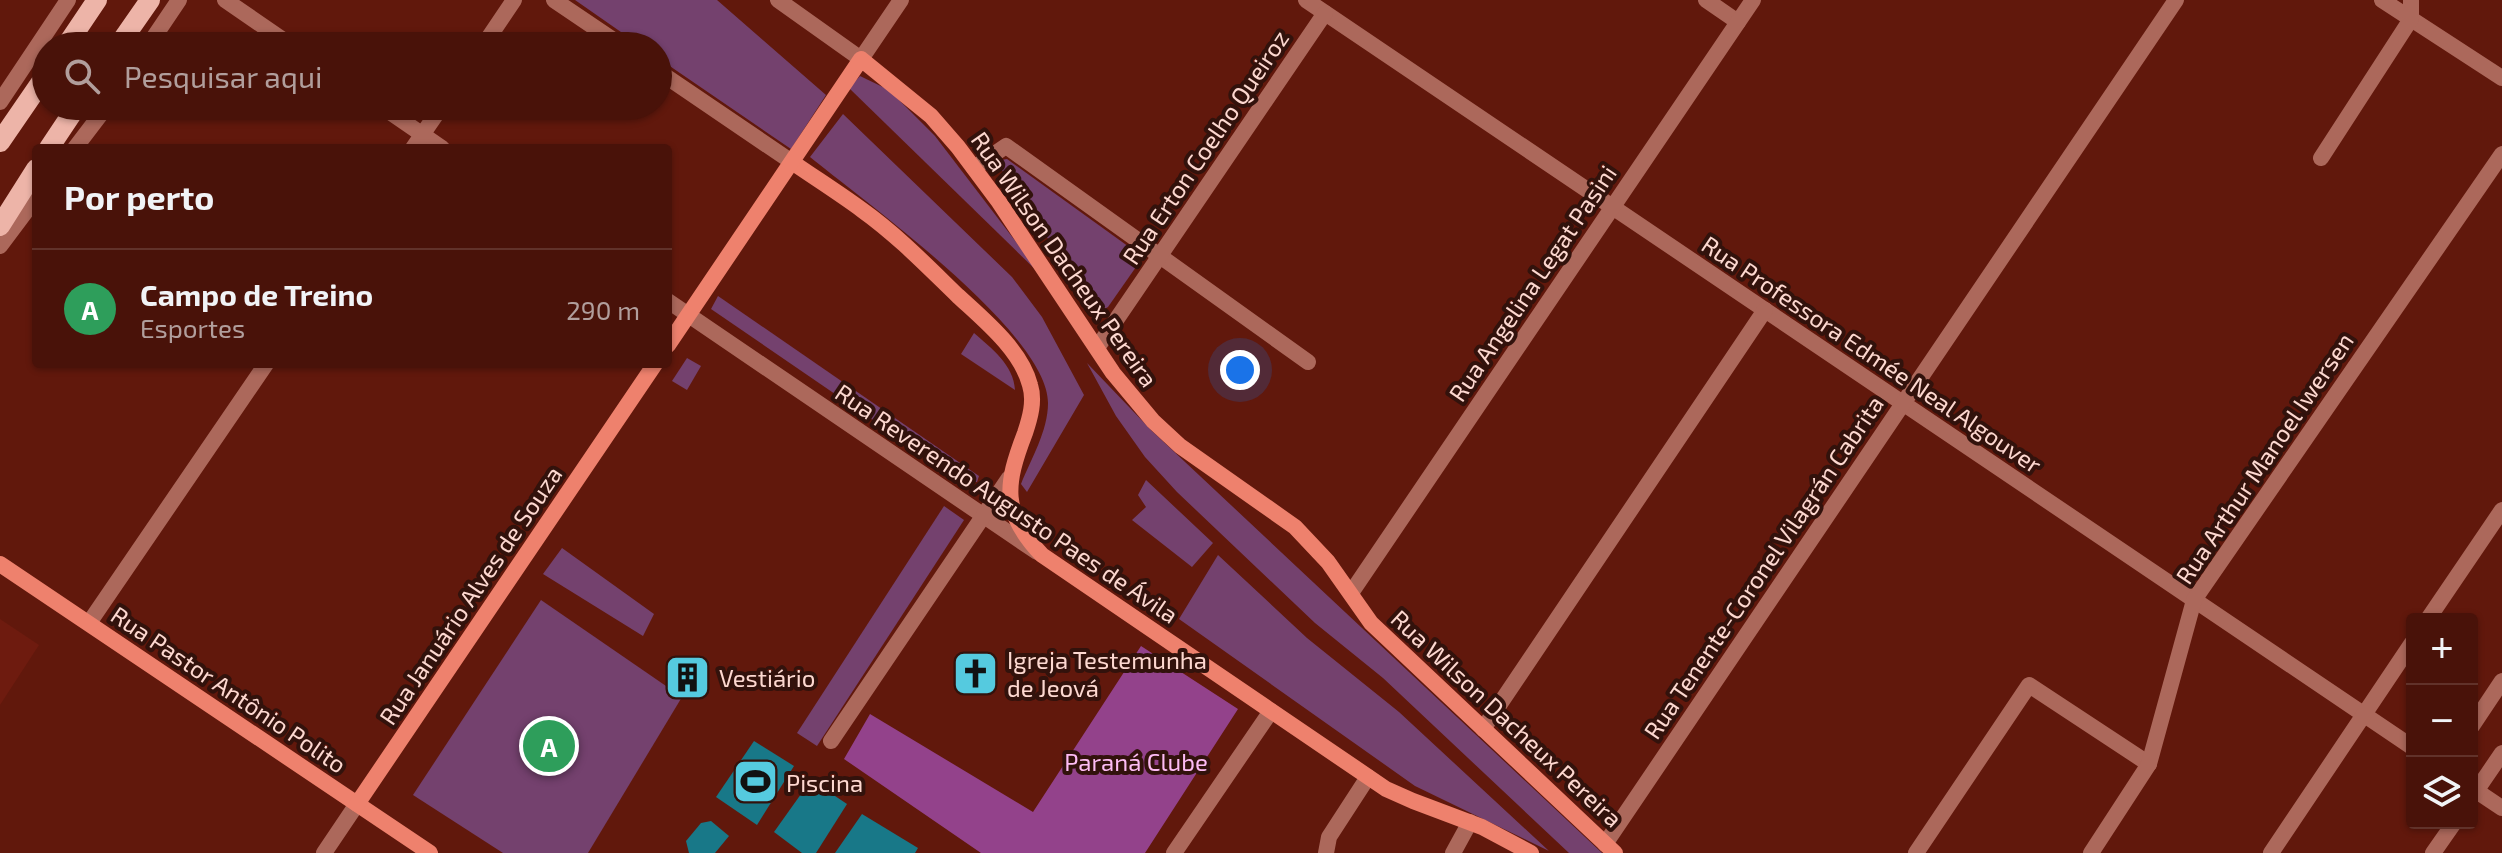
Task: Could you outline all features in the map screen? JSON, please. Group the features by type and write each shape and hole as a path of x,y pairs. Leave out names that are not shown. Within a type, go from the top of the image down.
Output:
{"main road":[{"path":"75,32 97,0"},
{"path":"128,32 150,0"},
{"path":"672,339 861,59"},
{"name":"Rua Wilson Dacheux Pereira","path":"861,59 931,116 974,168 1126,390 1153,421 1180,446 1295,527 1313,545 1371,623 1610,848"},
{"path":"0,142 32,96"},
{"path":"54,141 68,120"},
{"path":"792,162 863,211 982,319 1018,359 1031,387 1030,419 1009,478 1010,499 1028,541 1042,555"},
{"path":"0,226 32,175"},
{"name":"Rua Januário Alves de Souza","path":"357,804 652,368"},
{"name":"Rua Reverendo Augusto Paes de Ávila","path":"1042,555 1368,777 1398,795 1470,822 1531,853"},
{"name":"Rua Pastor Antônio Polito","path":"0,564 430,853"}],"street":[{"path":"47,32 68,0"},
{"path":"157,32 179,0"},
{"path":"225,0 272,32"},
{"path":"492,32 514,0"},
{"path":"554,0 601,32"},
{"name":"Rua Wilson Dacheux Pereira","path":"778,0 861,59"},
{"path":"861,59 901,0"},
{"name":"Rua Professora Edmée Neal Algouver","path":"1306,0 2406,743"},
{"path":"1706,0 1738,22"},
{"name":"Rua Angelina Legat Pasini","path":"1351,593 1753,0"},
{"name":"Rua Tenente-Coronel Vilagrán Cabrita","path":"1610,848 1903,403 2176,0"},
{"path":"2382,0 2502,78"},
{"path":"2321,158 2411,19 2411,0"},
{"name":"Rua Erton Coelho Queiroz","path":"1097,348 1325,13"},
{"path":"0,102 32,54"},
{"path":"672,81 792,162"},
{"path":"78,144 96,120"},
{"path":"396,120 418,141 432,120"},
{"path":"974,168 1006,146 1308,362"},
{"name":"Rua Arthur Manoel Iwersen","path":"2091,853 2149,764 2194,600 2502,154"},
{"path":"0,246 32,203"},
{"name":"Rua Reverendo Augusto Paes de Ávila","path":"672,304 1042,555"},
{"path":"1483,729 1765,310"},
{"path":"89,623 263,368"},
{"path":"831,741 1009,478"},
{"path":"2432,613 2502,510"},
{"path":"2271,853 2406,652"},
{"path":"2478,717 2502,681"},
{"path":"1916,853 2029,685 2149,764"},
{"path":"1174,853 1271,711"},
{"path":"2478,785 2502,753"},
{"path":"1326,853 1329,837 1368,777"},
{"path":"2478,795 2502,808"},
{"name":"Rua Januário Alves de Souza","path":"324,853 357,804"},
{"path":"1453,853 1470,822"},
{"path":"2433,853 2450,829"}],"shaded area":[{"path":"575,0 717,0 826,95 791,149 672,68 672,32 621,32"},
{"path":"860,76 889,90 935,136 1042,276 849,88"},
{"path":"843,114 1012,277 1042,317 1084,395 1027,492 1021,484 1042,434 1047,413 1048,403 1040,374 1019,341 950,271 810,157"},
{"path":"1007,159 1143,257 1108,307 1101,311 1094,307 999,166 1001,160"},
{"path":"718,296 979,476 977,482 962,481 711,309"},
{"path":"974,333 1006,365 1015,390 961,354"},
{"path":"687,358 701,366 687,390 672,381"},
{"path":"1087,363 1152,431 1602,853 1569,853 1383,678 1315,623 1177,492 1145,457 1116,416"},
{"path":"1146,480 1213,543 1192,567 1132,520 1146,507 1138,495"},
{"path":"944,506 964,520 817,746 797,733"},
{"path":"562,548 654,614 643,636 543,574"},
{"path":"1218,555 1307,638 1399,712 1549,851 1415,786 1179,619"},
{"path":"541,600 682,697 588,853 503,853 413,795"},
{"path":"0,619 39,645 0,705"}],"green space":[{"name":"Paraná Clube","path":"1141,646 1238,709 1145,853 981,853 844,759 870,714 1033,812"}],"water":[{"name":"Piscina","path":"754,741 794,766 757,825 716,797"},
{"name":"Piscina","path":"811,780 847,804 816,853 802,853 774,832"},
{"name":"Piscina","path":"862,814 918,848 915,853 835,853"},
{"path":"711,821 729,836 715,853 689,853 686,841 701,823"}],"place":[{"name":"Igreja Testemunha de Jeová","path":"976,673"},
{"name":"Vestiário","path":"688,677"},
{"name":"Campo de Treino","path":"549,746"},
{"name":"Piscina","path":"755,782"}]}
